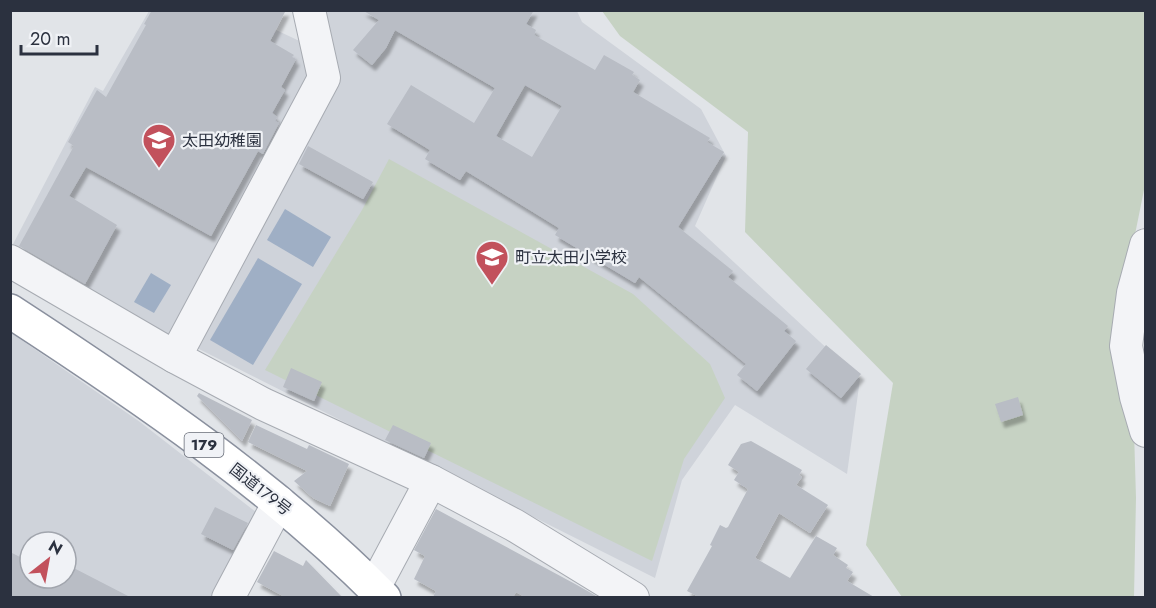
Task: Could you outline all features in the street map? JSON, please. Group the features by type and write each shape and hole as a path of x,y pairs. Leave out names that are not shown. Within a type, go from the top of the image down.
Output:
{"highway":[{"name":"国道179号","path":"10,311 128,389 279,502 328,544 379,593"}],"street":[{"path":"175,357 324,78 309,10"},
{"path":"1146,245 1133,293 1126,346 1136,397 1146,430"},
{"path":"10,261 175,357 263,404 430,481 514,525 633,597"},
{"path":"379,593 430,481"},
{"path":"228,597 279,502"}],"shaded area":[{"name":"太田幼稚園","path":"149,11 235,11 306,44 314,85 174,335 161,337 11,248 95,87 103,91"},
{"name":"町立太田小学校","path":"322,11 577,11 582,22 701,109 726,156 695,226 860,379 847,474 735,405 682,480 655,578 193,346 332,80"},
{"path":"10,332 140,422 261,516 217,597 11,597"}],"green space":[{"path":"602,11 1145,11 1145,185 1129,264 1136,498 1134,597 902,597 866,545 893,383 745,232 748,132 620,36"},
{"path":"389,159 633,294 710,364 725,398 684,459 652,561 265,370 362,210"}],"water":[{"path":"285,209 331,237 313,267 267,240"},
{"path":"258,258 302,284 253,365 210,340"},
{"path":"151,273 171,285 154,313 134,302"}],"building":[{"name":"太田幼稚園","path":"152,10 286,10 270,41 294,55 292,57 296,59 281,87 285,90 272,113 277,117 275,121 279,123 263,154 258,151 211,236 86,167 69,196 117,225 85,284 19,246 74,146 68,142 97,90 106,97"},
{"path":"362,10 534,10 526,24 536,30 534,35 595,70 604,55 634,72 632,75 640,80 633,92 710,138 707,142 724,152 678,227 733,271 728,277 788,326 784,331 796,341 757,391 737,375 746,364 639,277 635,283 555,235 559,228 466,171 460,180 425,159 430,150 387,124 411,85 474,123 495,88 395,30 386,48 372,65 353,50 379,20","holes":["525,85 562,106 532,157 496,136"]},
{"path":"308,146 373,182 363,199 299,164"},
{"path":"826,345 861,374 841,398 806,369"},
{"path":"291,368 322,382 314,401 283,387"},
{"path":"199,393 252,420 242,441 197,396"},
{"path":"1018,397 1023,415 1001,422 995,404"},
{"path":"256,425 307,449 309,445 349,464 330,506 313,498 294,481 307,471 248,442"},
{"path":"393,425 431,443 424,458 385,440"},
{"path":"751,441 802,470 799,475 802,477 796,485 828,505 810,533 779,513 755,558 790,578 816,536 837,548 833,555 848,565 846,568 853,572 847,581 874,597 699,597 687,591 712,546 710,545 720,525 728,527 748,489 734,480 739,472 728,465 741,444"},
{"path":"215,507 248,523 233,550 201,534"},
{"path":"436,509 598,597 525,597 516,592 513,597 433,597 436,591 414,579 425,556 414,550"},
{"path":"274,551 303,566 306,560 342,597 285,597 257,582"},
{"path":"10,552 18,556 18,590 78,590 78,570 130,597 10,597"}],"place":[{"name":"太田幼稚園","path":"159,169"},
{"name":"町立太田小学校","path":"492,286"}]}
